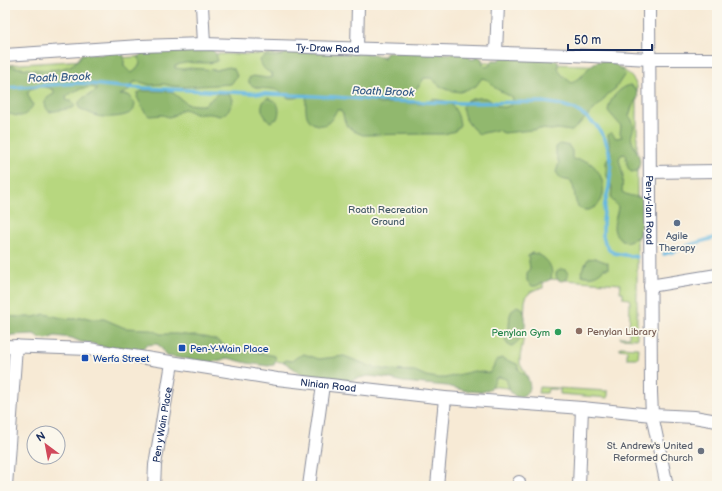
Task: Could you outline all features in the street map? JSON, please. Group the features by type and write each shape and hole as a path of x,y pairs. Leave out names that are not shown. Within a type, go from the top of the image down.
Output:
{"street":[{"path":"202,5 204,44"},
{"path":"357,49 358,5"},
{"path":"496,52 498,5"},
{"name":"Pen-y-lan Road","path":"650,5 651,392 652,415 667,486"},
{"name":"Ty-Draw Road","path":"5,55 140,46 204,44 717,59"},
{"path":"650,172 717,171"},
{"path":"650,286 717,275"},
{"path":"6,486 11,346"},
{"name":"Ninian Road","path":"11,346 89,349 172,363 323,385 445,398 582,408 652,415 694,417 717,421"},
{"name":"Pen y Wain Place","path":"154,486 155,465 172,363"},
{"path":"309,486 323,385"},
{"path":"437,486 445,398"},
{"path":"579,486 582,408"}],"green space":[{"path":"212,49 216,54 218,61 207,63 186,63 175,66 175,68 216,70 229,67 234,69 237,76 231,84 184,87 164,84 150,85 134,82 128,91 120,95 129,95 135,103 134,109 132,112 123,116 111,117 97,116 79,108 79,102 96,91 96,88 80,89 66,97 67,101 72,101 75,105 73,108 49,112 45,106 45,101 54,94 54,90 45,87 37,87 28,91 28,95 33,105 27,113 22,116 16,116 5,113 5,65 42,70 61,69 76,62 82,54 95,53 101,55 106,51 122,51 124,66 131,73 135,71 140,64 139,58 141,53 152,50"},
{"path":"288,51 374,54 384,58 387,52 468,54 470,59 475,59 476,55 482,59 483,64 486,67 490,65 493,60 499,60 503,56 551,59 558,61 558,69 563,76 572,83 582,76 591,65 602,61 615,64 625,74 615,89 608,94 600,104 572,131 541,129 504,133 497,130 479,134 470,126 465,118 463,106 466,101 475,98 485,98 489,99 499,107 506,107 511,105 513,98 495,88 488,80 482,78 476,86 460,92 448,90 440,86 431,78 424,78 416,88 406,96 394,98 375,98 375,102 380,104 400,102 420,104 426,103 433,99 450,102 457,113 460,122 460,125 455,131 444,134 363,135 349,128 340,110 337,110 331,120 324,125 317,125 311,122 306,113 307,94 296,98 289,98 279,91 256,87 249,83 249,78 253,76 267,78 273,77 271,73 263,66 260,60 262,58 267,56 280,56"},
{"name":"Roath Recreation Ground","path":"224,54 382,56 487,62 615,66 625,71 634,80 637,86 637,339 620,338 629,337 630,302 629,299 623,298 623,292 620,292 621,284 551,279 543,280 543,288 531,292 527,295 525,301 523,341 520,357 520,364 528,378 527,388 524,390 281,362 127,339 5,331 5,65 166,55"},
{"path":"630,85 636,89 638,97 629,116 634,124 631,137 639,156 640,163 637,171 631,172 628,168 625,154 621,155 619,159 623,175 622,192 647,201 648,214 640,228 639,236 626,242 616,235 614,227 618,207 611,198 612,187 606,174 606,163 611,154 608,135 611,132 616,138 622,137 620,133 621,126 608,111 610,102 618,91"},
{"path":"142,91 171,91 187,104 197,105 204,105 218,93 229,94 233,99 229,109 220,116 213,114 195,114 183,109 173,116 149,116 144,111 137,97 138,93"},
{"path":"267,98 274,101 279,108 277,119 270,122 262,110 262,104"},
{"path":"560,144 569,146 572,151 572,159 588,162 599,173 602,180 603,194 597,205 591,209 585,210 579,208 571,181 561,179 556,172 559,163 556,154 556,147"},
{"path":"532,253 541,256 548,262 552,274 551,279 536,286 532,286 527,281 527,273 530,268 528,256"},
{"path":"595,258 608,263 608,269 604,269 594,276 582,275 581,272 588,259"},
{"path":"564,269 567,270 567,280 560,281 557,280 556,273 557,270"},
{"path":"517,306 523,309 525,325 520,339 512,346 508,345 505,340 509,330 511,313"},
{"path":"45,314 62,318 74,319 84,317 104,319 125,328 147,329 160,334 204,337 216,340 231,350 249,350 275,356 276,361 274,365 268,366 228,358 213,362 206,362 166,356 161,347 157,344 146,345 137,350 120,347 110,348 99,346 81,342 72,338 55,336 47,339 40,338 34,334 12,335 5,338 5,316 34,317"},
{"path":"620,347 639,348 638,358 627,358 627,350 620,349"},
{"path":"304,354 319,359 344,356 373,367 388,370 415,371 426,376 438,378 445,378 474,371 490,373 496,361 501,358 517,364 520,372 528,378 530,388 521,397 516,396 510,391 506,379 500,377 496,378 489,390 481,392 368,376 342,382 321,376 303,375 284,362 285,360 292,361"},
{"path":"539,387 608,391 608,398 560,394 560,389 548,389 547,393 538,393"}],"waterway":[{"name":"Roath Brook","path":"5,88 79,83 122,87 335,97 384,101 462,103 544,102 562,105 574,109 585,116 597,126 605,139 609,151 611,167 609,187 605,203 603,236 609,250 614,253 637,257"},
{"name":"Roath Brook","path":"664,254 717,237"}],"place":[{"name":"Agile Therapy","path":"677,223"},
{"name":"Penylan Library","path":"579,331"},
{"name":"Penylan Gym","path":"558,332"},
{"name":"Pen-Y-Wain Place","path":"182,348"},
{"name":"Werfa Street","path":"85,358"},
{"name":"St. Andrew's United Reformed Church","path":"701,451"}]}
